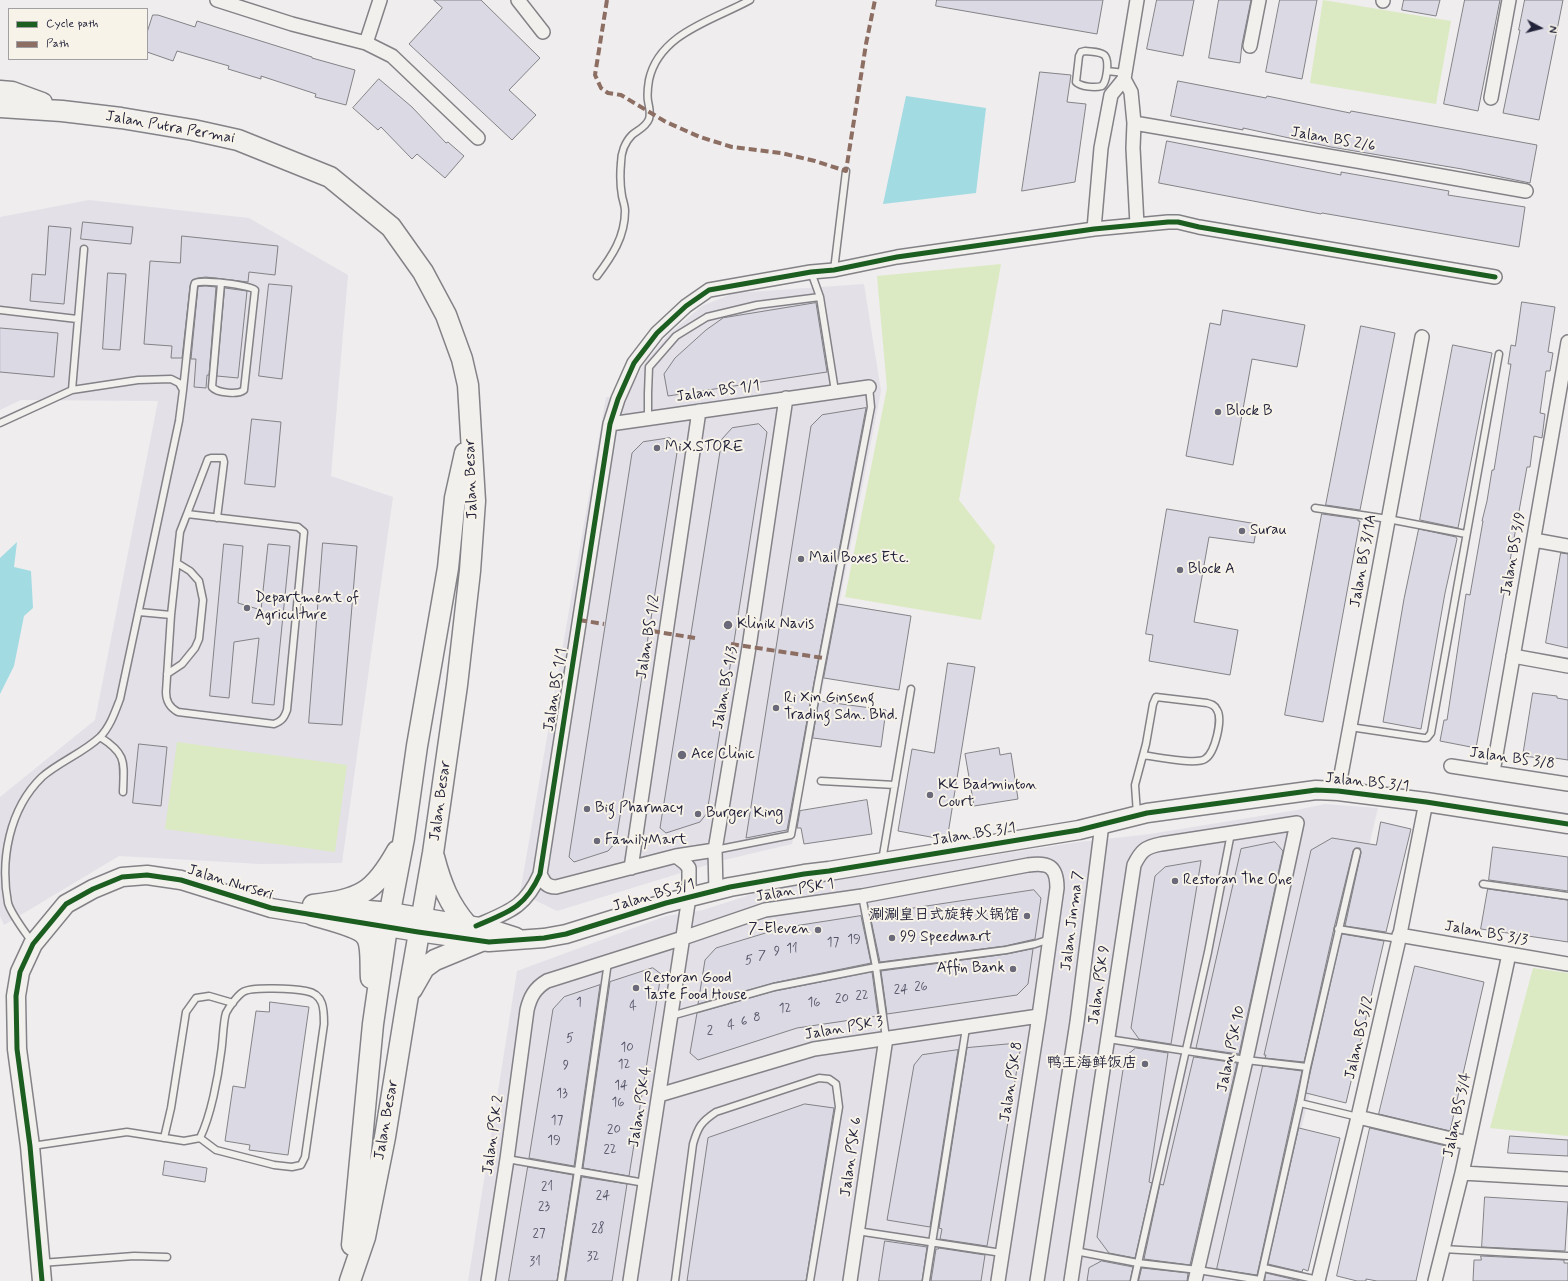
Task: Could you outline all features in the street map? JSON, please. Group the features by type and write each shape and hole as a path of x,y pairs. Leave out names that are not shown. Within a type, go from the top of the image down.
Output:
{"main road":[{"name":"Jalan Putra Permai","path":"0,91 12,92 62,111"},
{"name":"Jalan Putra Permai","path":"0,107 62,111 179,127 238,140 330,177 391,227 423,272 446,314 462,358 468,385 470,430"},
{"name":"Jalan Besar","path":"349,1281 373,1024 389,920 404,838 417,746 448,568 455,498 470,430"},
{"name":"Jalan Besar","path":"349,1281 367,1229 385,1137 406,1001 433,853 457,685 470,571 475,501 470,430"},
{"path":"313,910 366,892 385,872 404,838"},
{"path":"406,1001 424,968 435,960 464,949 474,931 450,902 438,873 433,853"},
{"path":"313,910 361,931 367,937 369,946 373,1024"}],"street":[{"path":"217,0 292,24 366,43 392,56 478,138"},
{"path":"366,43 380,0"},
{"path":"518,0 543,32"},
{"path":"1094,229 1101,148 1111,95 1124,76 1137,0"},
{"path":"1250,46 1259,0"},
{"path":"1491,98 1509,0"},
{"path":"1124,76 1131,92 1134,123 1133,148 1138,225"},
{"name":"Jalan BS 2/6","path":"1134,123 1357,160 1526,191"},
{"path":"610,424 618,399 634,363 657,332 686,306 709,290 811,272 834,270 898,257 1094,229 1178,222 1199,227 1494,277"},
{"name":"Jalan BS 3/1A","path":"1338,791 1422,337"},
{"name":"Jalan BS 3/9","path":"1493,772 1512,656 1534,540 1568,342"},
{"name":"Jalan BS 1/1","path":"474,931 519,905 528,896 540,874 610,424 869,387"},
{"name":"Jalan BS 1/3","path":"716,891 715,850 749,647 786,398"},
{"name":"Jalan BS 1/2","path":"631,868 699,411"},
{"path":"1534,540 1568,546"},
{"path":"1512,656 1568,666"},
{"name":"Jalan BS 3/8","path":"1452,766 1568,784"},
{"name":"Jalan BS 3/1","path":"389,920 474,931 489,942 544,938 566,934 689,897 804,874 1071,831 1147,813 1240,799 1316,790 1338,791 1426,802 1568,824"},
{"name":"Jalan BS 3/2","path":"1320,1280 1399,937 1426,802"},
{"name":"Jalan PSK 9","path":"1071,1281 1134,865 1139,855 1149,846 1297,823"},
{"name":"Jalan PSK 10","path":"1196,1276 1246,1060 1297,823"},
{"name":"Jalan Jinma 7","path":"1037,1281 1077,1022 1102,824"},
{"path":"540,874 545,884 550,887 556,887 676,856 715,850"},
{"name":"Jalan PSK 4","path":"630,1281 689,897 689,868 676,856"},
{"name":"Jalan PSK 1","path":"533,993 539,986 547,981 683,938 765,910 862,896 1034,864 1047,865 1055,872 1057,888"},
{"name":"Jalan Nurseri","path":"42,1281 30,1146 17,1048 16,996 20,972 32,944 66,904 93,889 122,877 147,875 180,880 272,908 313,910 389,920"},
{"name":"Jalan PSK 8","path":"998,1281 1039,1016 1057,888"},
{"name":"Jalan BS 3/3","path":"1399,937 1568,964"},
{"name":"Jalan BS 3/4","path":"1435,1281 1462,1173 1508,954"},
{"name":"Jalan PSK 2","path":"488,1281 507,1159 527,1010 533,993"},
{"name":"Jalan PSK 3","path":"659,1095 814,1049 966,1028 1039,1016"},
{"name":"Jalan PSK 6","path":"850,1281 886,1038"},
{"path":"1358,1117 1468,1143"},
{"path":"1462,1173 1568,1178"}],"lane":[{"path":"597,276 614,252 622,233 625,209 620,178 621,160 624,145 631,136 644,126 648,120 650,112 648,99 649,80 653,67 660,55 680,35 750,0"},
{"path":"1081,52 1101,52 1106,56 1108,61 1107,71 1102,86 1080,86 1076,82 1079,56 1081,52"},
{"path":"1107,71 1124,76"},
{"path":"834,270 846,171"},
{"path":"72,390 84,249"},
{"path":"811,272 820,297 835,391"},
{"path":"32,944 8,905 2,875 5,841 22,804 43,777 100,736 112,719 120,700 179,422 195,283 200,281 221,283 250,286 255,290 245,387 241,392 218,391 214,390 212,384 221,283"},
{"path":"648,418 649,367 676,336 707,317 757,305 820,297"},
{"path":"0,310 77,319"},
{"path":"1350,727 1424,738 1429,736 1438,696 1499,354"},
{"path":"0,423 72,390 138,380 171,379 179,383 183,390"},
{"path":"715,850 791,835 818,683 871,407 869,387"},
{"path":"187,514 217,518 298,526 304,532 287,710 284,718 274,724 178,712 172,709 166,699 171,616 180,532 208,459 223,458 224,462 217,518"},
{"path":"1315,508 1388,519 1466,534"},
{"path":"167,674 182,664 195,648 199,639 203,600 198,581 190,571 177,563"},
{"path":"139,612 171,616"},
{"path":"882,862 910,689"},
{"path":"1137,816 1135,785 1138,770 1144,755 1152,704 1156,697 1207,703 1214,705 1218,710 1219,719 1214,747 1210,755 1205,759 1199,762 1144,755"},
{"path":"100,736 118,750 123,760 123,792"},
{"path":"821,781 895,785"},
{"path":"1134,1281 1186,1051 1231,833"},
{"path":"1075,1251 1196,1276 1260,1281 1338,929 1357,852"},
{"path":"1483,884 1568,896"},
{"path":"862,896 876,967 886,1038"},
{"path":"1338,929 1399,937"},
{"path":"671,1016 774,987 876,967 1006,950 1035,944 1050,939"},
{"path":"561,1281 608,962"},
{"path":"30,1146 127,1132 184,1141 200,1138 216,1150 274,1165 292,1167 301,1165 305,1157 324,1024 324,1007 320,999 313,992 258,988 244,991 233,1003 226,1014 221,1055 209,1116 200,1138"},
{"path":"164,1138 171,1108 186,1012 196,998 209,996 233,1003"},
{"path":"926,1281 966,1028"},
{"path":"1108,1039 1246,1060 1307,1067"},
{"path":"675,1281 694,1144 697,1130 703,1121 716,1112 807,1081 819,1078 829,1078 836,1084 839,1107 810,1281"},
{"path":"1300,1103 1358,1117"},
{"path":"507,1159 645,1182"},
{"path":"857,1231 1002,1253"},
{"path":"1443,1249 1568,1256"},
{"path":"40,1263 134,1256 167,1257"},
{"path":"1264,1268 1320,1280"}],"shaded area":[{"name":"Department of Agriculture","path":"89,200 249,218 348,275 331,476 393,497 342,863 261,864 119,856 4,925 0,916 0,797 95,720 158,401 21,400 0,410 0,217"},
{"path":"864,284 881,391 792,844 720,861 557,911 520,893 606,397 624,398 646,361 669,334 702,306 734,293"},
{"path":"1325,804 1378,808 1265,1281 468,1281 517,971 666,916 703,910 765,890 1079,842 1150,834"}],"green space":[{"path":"1323,0 1451,21 1436,104 1310,83"},
{"path":"1001,264 959,500 995,546 981,620 845,597 887,388 877,276"},
{"path":"177,742 347,765 335,852 165,829"},
{"path":"1533,968 1568,973 1568,1136 1490,1128"}],"water":[{"path":"906,96 986,108 976,193 883,204"},
{"path":"17,542 14,567 31,571 33,608 24,616 14,666 0,694 0,558"}],"building":[{"path":"434,0 481,0 540,58 509,90 536,115 512,140 409,44 442,8"},
{"path":"937,0 1103,0 1097,34 936,6"},
{"path":"1157,0 1194,0 1183,56 1147,49"},
{"path":"1219,0 1251,0 1242,44 1240,63 1209,58"},
{"path":"1280,0 1317,0 1302,79 1266,72"},
{"path":"1404,0 1440,0 1436,16 1402,10"},
{"path":"1465,0 1500,0 1478,111 1444,104"},
{"path":"1525,0 1563,0 1539,120 1503,113"},
{"path":"153,15 158,15 195,27 197,21 312,58 355,70 346,105 315,97 316,94 261,76 261,79 228,69 229,66 177,51 173,61 148,52 148,30"},
{"path":"1040,72 1071,75 1067,102 1086,104 1075,182 1022,191"},
{"path":"379,79 412,107 446,143 448,142 464,156 445,178 417,154 412,159 381,127 378,130 353,108"},
{"path":"1178,81 1266,98 1267,96 1350,113 1351,111 1537,145 1530,183 1462,169 1331,147 1243,128 1243,130 1171,116"},
{"path":"1167,141 1341,175 1341,172 1449,191 1448,195 1525,207 1519,247 1321,214 1159,183"},
{"path":"83,222 133,227 131,244 81,239"},
{"path":"49,226 71,228 64,304 30,301 32,274 45,275"},
{"path":"182,236 278,246 275,275 249,272 248,282 206,277 192,280 190,286 182,358 171,358 172,346 144,344 150,261 180,263"},
{"path":"108,273 126,274 120,350 103,349"},
{"path":"269,284 292,286 282,379 259,376"},
{"path":"198,287 216,287 209,375 207,375 206,388 194,387 196,359 191,359"},
{"path":"225,288 247,291 238,378 217,376"},
{"path":"1522,302 1555,307 1548,352 1553,353 1550,371 1546,371 1540,413 1545,414 1542,438 1534,436 1530,467 1527,467 1476,748 1440,741 1444,720 1447,720 1466,594 1470,595 1482,521 1492,470 1494,470 1511,364 1508,364 1511,345 1515,346"},
{"path":"816,303 827,372 668,396 664,374 675,358 706,330 723,318"},
{"name":"Block B","path":"1223,310 1305,325 1297,367 1252,359 1233,465 1186,456 1210,323 1220,325"},
{"path":"1361,326 1395,333 1360,510 1326,505"},
{"path":"0,328 58,333 54,377 0,372"},
{"path":"1453,345 1492,353 1458,528 1420,520"},
{"path":"866,408 787,830 746,838 811,426 822,415"},
{"path":"252,419 281,422 275,487 245,484"},
{"path":"759,424 767,432 707,813 700,822 666,833 660,828 722,439 732,428"},
{"path":"670,438 678,446 616,842 608,851 574,862 569,857 632,453 643,442"},
{"name":"Block A","path":"1167,509 1257,524 1254,543 1209,537 1194,622 1238,630 1230,675 1149,661 1153,635 1146,634"},
{"path":"1322,514 1358,519 1358,521 1360,521 1323,722 1285,715"},
{"path":"1419,529 1456,537 1457,539 1445,593 1421,729 1383,722 1404,599"},
{"path":"323,543 357,546 342,725 309,723"},
{"path":"224,544 243,546 238,603 261,610 268,544 290,546 274,705 252,703 259,638 234,642 229,698 210,696"},
{"path":"1561,553 1568,554 1568,648 1546,643"},
{"path":"838,604 911,616 899,690 824,678"},
{"name":"KK Badminton Court","path":"948,663 975,667 947,840 898,831 912,749 934,753"},
{"path":"1533,693 1557,696 1557,698 1568,700 1568,760 1548,757 1548,759 1523,756"},
{"path":"819,701 886,710 881,747 813,738"},
{"path":"139,744 167,747 161,806 133,803"},
{"path":"999,748 1000,755 1011,753 1018,799 974,806 965,754"},
{"path":"867,800 872,834 804,844 801,828 797,828 800,811"},
{"path":"1381,822 1411,829 1386,932 1345,926 1361,853 1360,848 1355,848 1334,928 1304,1062 1265,1058 1266,1055 1264,1055 1311,850 1332,838 1376,845"},
{"path":"1275,842 1283,851 1239,1054 1196,1048 1241,849"},
{"path":"1493,847 1568,857 1568,891 1489,880"},
{"path":"1201,861 1171,1044 1139,1039 1131,1028 1155,876 1165,867"},
{"path":"1488,889 1568,900 1568,942 1481,929"},
{"path":"1034,890 1041,898 1035,939 1005,946 880,962 870,915"},
{"path":"861,916 871,963 773,983 698,1004 705,960 716,948 782,928"},
{"path":"1342,934 1384,941 1346,1103 1306,1093"},
{"path":"1033,949 1028,984 1017,995 887,1014 881,971 1007,954"},
{"path":"1415,966 1484,982 1450,1131 1379,1114"},
{"path":"653,968 661,974 629,1176 583,1168 610,982"},
{"path":"872,972 878,1016 797,1028 698,1060 690,1053 697,1013 775,991"},
{"path":"600,985 574,1166 529,1158 553,1009 564,997"},
{"path":"270,1002 309,1007 288,1155 249,1150 250,1145 225,1141 233,1086 245,1088 256,1011 269,1012"},
{"path":"1010,1044 1020,1051 987,1246 940,1239 942,1229 939,1228 967,1048"},
{"path":"1136,1048 1168,1053 1149,1182 1152,1183 1135,1258 1109,1253 1097,1237 1125,1057"},
{"path":"958,1050 930,1227 887,1220 914,1065 922,1055"},
{"path":"1194,1057 1237,1063 1190,1265 1144,1259 1160,1184 1163,1185"},
{"path":"1263,1066 1302,1071 1257,1275 1217,1269"},
{"path":"805,1104 834,1108 806,1281 687,1281 708,1138"},
{"path":"1299,1128 1340,1138 1308,1271 1303,1269 1302,1272 1268,1264"},
{"path":"1370,1128 1446,1146 1416,1281 1377,1281 1366,1279 1366,1281 1357,1281 1337,1276"},
{"path":"1510,1136 1568,1140 1568,1156 1508,1153"},
{"path":"165,1161 207,1168 205,1182 163,1175"},
{"path":"528,1167 573,1175 557,1281 509,1281"},
{"path":"582,1177 627,1184 612,1281 566,1281"},
{"path":"1485,1197 1568,1202 1565,1251 1482,1247"},
{"path":"885,1241 927,1247 922,1281 879,1281"},
{"path":"939,1248 985,1255 981,1281 931,1281 936,1249"},
{"path":"1481,1256 1564,1260 1564,1263 1568,1263 1568,1281 1473,1281 1474,1260 1481,1260"},
{"path":"1102,1261 1133,1267 1130,1281 1087,1281 1089,1268"},
{"path":"1142,1268 1188,1273 1187,1281 1139,1281"},
{"path":"1266,1273 1300,1281 1265,1281"}],"marked path":[{"path":"607,0 595,75 601,88 608,93 621,95 666,122 700,137 732,147 781,153 815,161 846,171 866,44 875,0"},
{"path":"579,620 604,624"},
{"path":"652,631 695,638"},
{"path":"731,644 823,658"}],"cycle path":[{"path":"476,926 497,917 522,902 540,874 610,424 618,399 634,363 657,333 686,306 709,290 811,272 834,270 897,257 1094,229 1168,222 1178,222 1199,227 1495,277"},
{"path":"42,1281 30,1146 17,1049 16,996 20,972 33,944 66,904 93,889 122,877 147,875 181,880 271,908 489,942 544,938 566,934 666,903 730,887 1079,830 1147,813 1316,790 1338,791 1426,802 1568,824"}],"place":[{"name":"Block B","path":"1218,412"},
{"name":"MiX.STORE","path":"657,448"},
{"name":"Surau","path":"1242,531"},
{"name":"Mail Boxes Etc.","path":"801,559"},
{"name":"Block A","path":"1180,570"},
{"name":"Department of Agriculture","path":"247,608"},
{"name":"Klinik Navis","path":"728,625"},
{"name":"Ri Xin Ginseng Trading Sdn. Bhd.","path":"776,708"},
{"name":"Ace Clinic","path":"682,755"},
{"name":"KK Badminton Court","path":"930,795"},
{"name":"Big Pharmacy","path":"587,809"},
{"name":"Burger King","path":"698,814"},
{"name":"FamilyMart","path":"597,841"},
{"name":"Restoran The One","path":"1175,881"},
{"name":"涮涮皇日式旋转火锅馆","path":"1027,916"},
{"name":"7-Eleven","path":"818,930"},
{"name":"99 Speedmart","path":"892,938"},
{"name":"Affin Bank","path":"1013,969"},
{"name":"Restoran Good Taste Food House","path":"636,988"},
{"name":"鸭王海鲜饭店","path":"1145,1064"}]}
